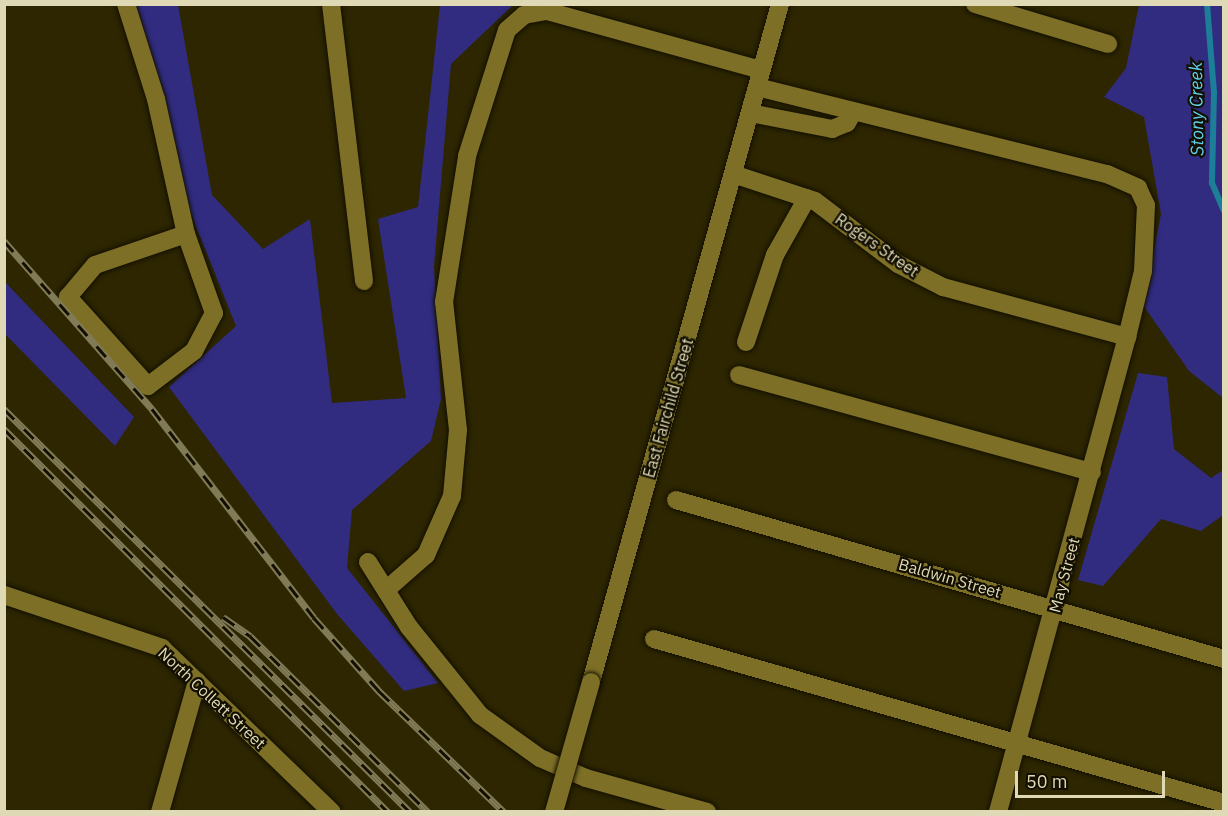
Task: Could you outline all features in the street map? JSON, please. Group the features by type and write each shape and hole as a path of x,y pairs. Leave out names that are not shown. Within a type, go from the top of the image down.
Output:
{"street":[{"path":"126,4 156,99 186,234 214,314 194,351 148,386 68,297 95,265 186,234"},
{"path":"331,4 364,280"},
{"name":"East Fairchild Street","path":"554,812 780,4"},
{"path":"975,4 1108,44"},
{"name":"May Street","path":"386,590 426,555 452,496 458,430 444,302 467,156 507,30 524,15 547,12 759,79 853,112 1107,174 1138,188 1146,205 1143,271 1092,472 998,812"},
{"path":"750,113 832,129 846,123 853,112"},
{"name":"Rogers Street","path":"733,174 807,198 898,264 943,287 1127,337"},
{"path":"746,342 775,255 807,198"},
{"path":"739,375 1092,472"},
{"name":"Baldwin Street","path":"676,500 1224,658"},
{"path":"368,562 386,590 480,715 540,758 586,778 707,812"},
{"name":"North Collett Street","path":"4,596 153,644 197,681 332,812"},
{"path":"654,639 1224,803"},
{"path":"160,812 197,681"},
{"path":"308,812 313,793"}],"shaded area":[{"path":"134,5 178,5 212,195 263,249 310,219 332,403 406,398 378,219 418,207 440,5 513,5 451,64 434,266 441,399 431,441 352,510 347,568 438,683 404,691 337,614 169,387 236,326 189,209"},
{"path":"1139,5 1223,5 1223,398 1189,371 1143,305 1161,214 1144,117 1104,97 1126,68"},
{"path":"4,281 134,417 115,446 5,334"},
{"path":"1138,373 1167,377 1174,449 1211,478 1223,470 1223,515 1201,531 1161,519 1103,586 1078,580"}],"waterway":[{"name":"Stony Creek","path":"1207,4 1214,92 1212,183 1224,211"}],"railway":[{"path":"4,241 152,409 314,618 379,691 504,812"},
{"path":"4,409 410,812"},
{"path":"4,429 388,812"},
{"path":"223,617 250,636 428,812"}]}
